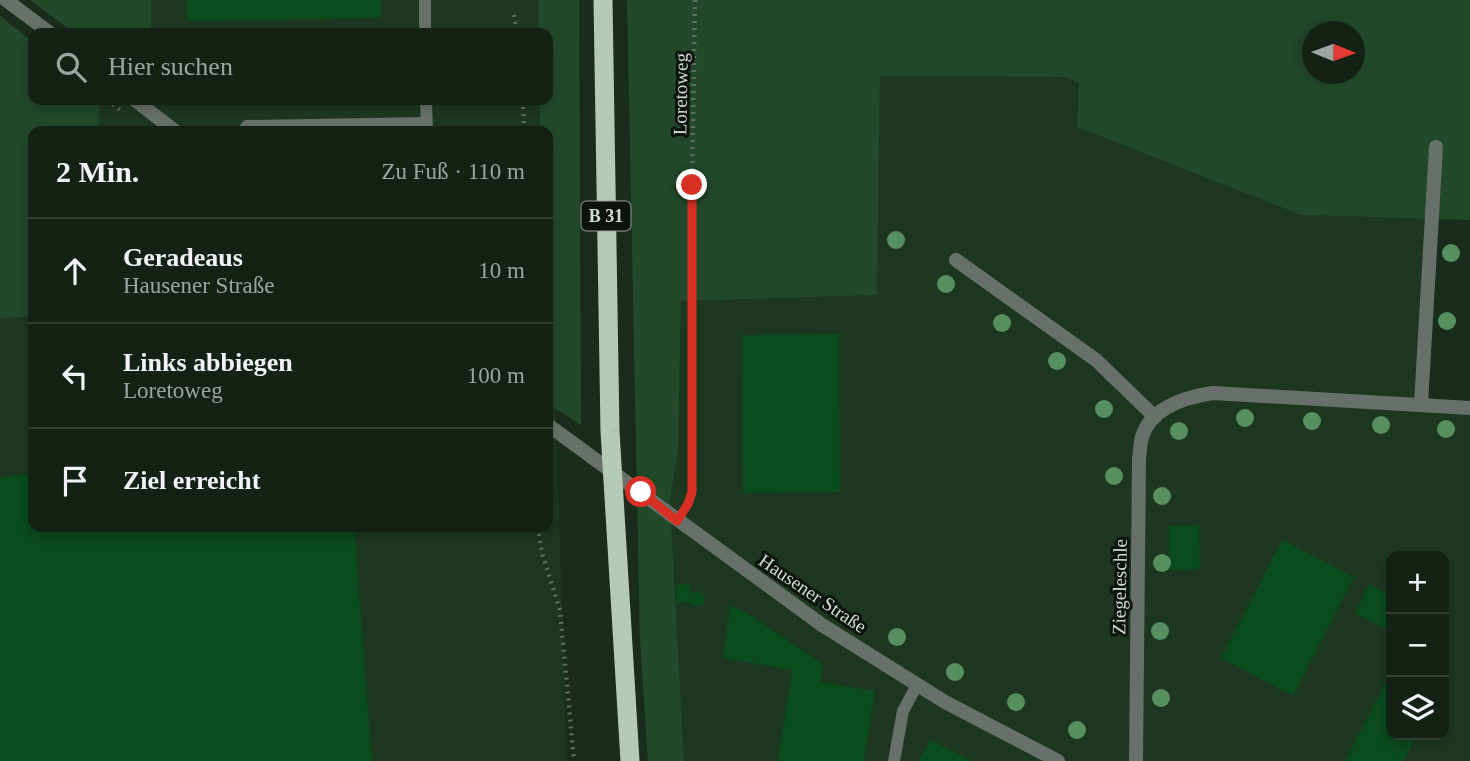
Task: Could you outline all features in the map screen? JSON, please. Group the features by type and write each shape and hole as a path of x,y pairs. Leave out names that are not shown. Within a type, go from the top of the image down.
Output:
{"highway":[{"name":"B 31","path":"603,0 610,431 630,761"}],"street":[{"path":"6,0 43,28"},
{"path":"141,105 169,126"},
{"path":"1421,404 1436,147"},
{"path":"956,260 1096,360 1155,417 1177,401 1213,393 1470,408"},
{"name":"Ziegeleschle","path":"1136,761 1139,459 1143,435 1155,417"},
{"name":"Hausener Straße","path":"553,429 822,625 957,709 1058,761"}],"lane":[{"path":"425,0 425,28"},
{"path":"426,105 426,126"},
{"path":"894,761 903,711 917,685"}],"path":[{"name":"Loretoweg","path":"677,521 688,504 694,475 692,185 695,0"},
{"path":"514,15 516,28"},
{"path":"523,105 524,126"},
{"path":"539,532 542,553 560,610 574,761"}],"shaded area":[{"path":"30,0 151,0 151,28 67,28"},
{"path":"151,0 542,0 543,28 151,28"},
{"path":"538,0 579,0 581,425 553,407 553,126 540,126 540,105 553,105 553,28 539,28"},
{"path":"627,0 1470,0 1470,220 1301,215 1077,127 1079,83 1066,77 880,76 877,295 681,301 678,453 670,500 684,761 648,761 640,641"},
{"path":"0,16 28,38 28,105 99,105 99,126 28,126 28,316 0,319"},
{"path":"880,76 1066,77 1079,82 1077,127 1301,215 1431,219 1421,404 1470,408 1470,761 684,761 670,500 678,453 681,300 877,295"},
{"path":"99,105 545,105 546,126 99,126"},
{"path":"28,316 28,532 553,532 553,336 567,761 0,761 0,319"}],"building":[{"path":"187,0 381,0 381,18 187,21"},
{"path":"839,334 840,492 743,493 742,335"},
{"path":"28,474 28,532 354,532 372,761 0,761 0,477"},
{"path":"1199,525 1200,569 1169,570 1169,526"},
{"path":"1282,540 1354,577 1293,696 1221,658"},
{"path":"677,584 690,585 690,593 700,591 704,595 704,603 692,606 689,602 676,603"},
{"path":"1369,584 1386,593 1386,629 1355,613"},
{"path":"730,605 747,613 823,664 820,682 875,691 864,761 778,761 792,670 723,658"},
{"path":"1386,682 1386,740 1414,740 1403,761 1345,761"},
{"path":"930,740 972,761 919,761"}],"route":[{"path":"641,492 677,521 692,492 692,185"}]}
